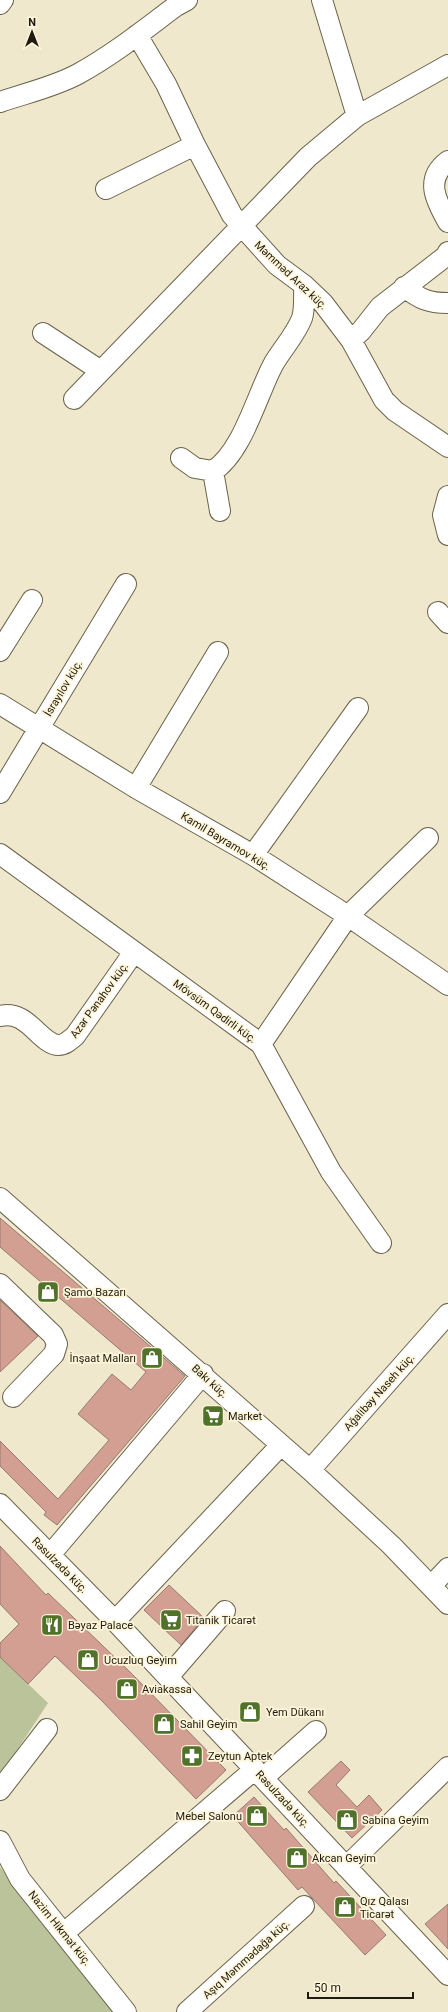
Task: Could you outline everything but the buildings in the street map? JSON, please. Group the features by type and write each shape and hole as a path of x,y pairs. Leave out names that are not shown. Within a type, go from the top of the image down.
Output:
{"street":[{"path":"0,4 3,0"},
{"path":"0,102 77,75 137,35 176,6 187,0"},
{"path":"322,0 356,116"},
{"name":"Məmməd Araz küç.","path":"137,35 166,84 226,205 242,227 277,265 304,284 323,303 351,340 384,400 395,411 448,447"},
{"path":"74,399 242,227 308,157 356,116 448,65"},
{"path":"106,189 195,145"},
{"path":"448,161 441,166 434,182 436,200 448,222"},
{"path":"351,340 362,331 380,307 446,256 448,252"},
{"path":"181,458 195,468 213,471 222,465 235,447 274,363 299,325 303,316 304,284"},
{"path":"404,287 419,298 432,303 448,303"},
{"path":"43,333 101,371"},
{"path":"213,471 220,511"},
{"path":"448,496 443,515 448,535"},
{"name":"İsrayılov küç.","path":"0,793 126,584"},
{"path":"0,651 32,600"},
{"path":"136,788 218,652"},
{"name":"Kamil Bayramov küç.","path":"0,704 136,788 253,855 348,916 448,985"},
{"path":"253,855 358,708"},
{"path":"261,1044 348,916 428,838"},
{"name":"Mövsüm Qədirli küç.","path":"0,854 261,1044 330,1172 380,1243"},
{"name":"Azər Pənahov küç.","path":"0,1016 12,1014 21,1018 48,1041 57,1046 64,1044 75,1036 134,952"},
{"name":"Bakı küç.","path":"0,1198 203,1374 310,1470 448,1604"},
{"path":"0,1284 53,1335 57,1344 54,1354 13,1397"},
{"name":"Ağalibəy Naseh küç.","path":"310,1470 448,1314"},
{"path":"50,1555 203,1374"},
{"path":"115,1622 281,1445"},
{"name":"Rəsulzadə küç.","path":"0,1504 168,1677 448,1976"},
{"path":"431,1586 448,1568"},
{"path":"168,1677 225,1611"},
{"path":"0,1790 47,1729"},
{"path":"64,1933 259,1773 316,1731"},
{"path":"346,1867 448,1767"},
{"name":"Nazim Hikmət küç.","path":"0,1841 20,1879 126,2012"},
{"name":"Aşıq Məmmədağa küç.","path":"187,2012 304,1906"}],"green space":[{"path":"0,1657 48,1703 0,1776"},
{"path":"0,1867 116,2012 0,2012"}],"place":[{"name":"Şamo Bazarı","path":"48,1292"},
{"name":"İnşaat Malları","path":"152,1358"},
{"name":"Market","path":"213,1416"},
{"name":"Titanik Ticarət","path":"171,1620"},
{"name":"Bəyaz Palace","path":"52,1625"},
{"name":"Ucuzluq Geyim","path":"88,1660"},
{"name":"Aviakassa","path":"127,1689"},
{"name":"Yem Dükanı","path":"250,1712"},
{"name":"Sahil Geyim","path":"164,1724"},
{"name":"Zeytun Aptek","path":"192,1756"},
{"name":"Mebel Salonu","path":"257,1816"},
{"name":"Sabina Geyim","path":"347,1820"},
{"name":"Akcan Geyim","path":"297,1858"},
{"name":"Qız Qalası Ticarət","path":"345,1907"}]}
